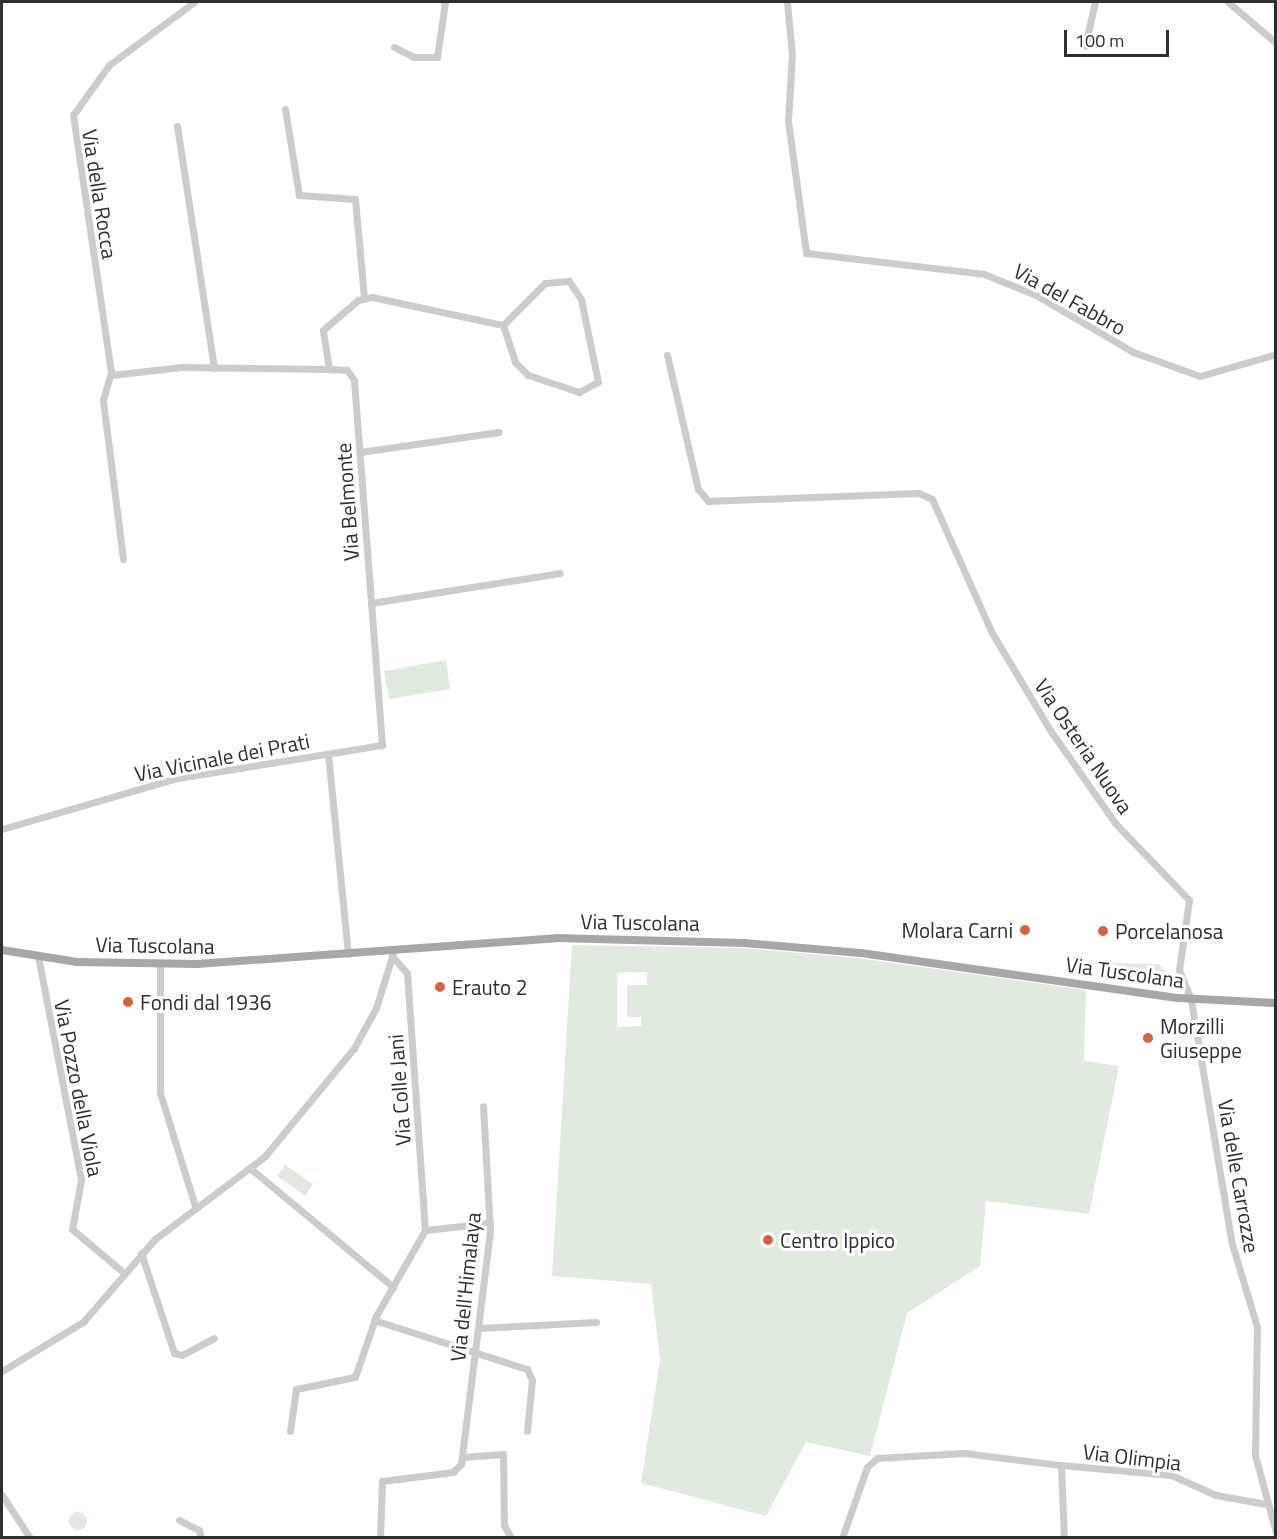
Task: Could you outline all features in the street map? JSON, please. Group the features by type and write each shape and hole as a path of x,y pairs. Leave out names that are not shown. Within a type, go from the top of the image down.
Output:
{"main road":[{"name":"Via Tuscolana","path":"2,950 38,956 160,964 393,953 556,938 744,943 861,953 1191,1000 1275,1003"}],"street":[{"name":"Via della Rocca","path":"123,559 103,400 111,375 73,115 109,65 194,2"},
{"path":"394,47 414,57 437,57 445,2"},
{"name":"Via del Fabbro","path":"787,2 792,51 788,121 806,253 988,276 1036,295 1137,354 1200,376 1275,354"},
{"path":"1085,46 1095,2"},
{"path":"1228,2 1275,43"},
{"path":"285,109 299,195 355,199 364,297"},
{"path":"177,126 214,368"},
{"path":"552,280 568,281 580,297 598,382 579,392 528,375 515,362 503,325 539,287 552,280"},
{"path":"111,375 214,368 329,369 324,328 364,297 503,325"},
{"name":"Via Osteria Nuova","path":"667,355 698,489 706,500 919,493 932,499 992,633 1050,730 1115,823 1190,900 1179,970 1191,1000"},
{"name":"Via Belmonte","path":"329,369 347,370 353,377 382,745"},
{"path":"360,452 499,432"},
{"path":"371,603 560,573"},
{"name":"Via Vicinale dei Prati","path":"2,829 178,778 382,745"},
{"path":"328,753 348,954"},
{"path":"2,1371 83,1322 141,1253 251,1169 351,1054 376,1008 393,953"},
{"name":"Via Colle Jani","path":"393,953 403,961 407,973 425,1230"},
{"name":"Via Pozzo della Viola","path":"38,956 81,1175 72,1229 124,1273"},
{"path":"160,964 159,1088 196,1209"},
{"name":"Via delle Carrozze","path":"1191,1000 1230,1232 1257,1327 1255,1444 1266,1504 1275,1533"},
{"name":"Via dell'Himalaya","path":"380,1538 382,1481 456,1470 462,1457 490,1223 483,1106"},
{"path":"251,1169 393,1287"},
{"path":"290,1431 295,1390 352,1380 374,1320 425,1230 490,1223"},
{"path":"141,1253 174,1353 182,1355 214,1338"},
{"path":"374,1320 530,1373 527,1431"},
{"path":"478,1328 596,1322"},
{"path":"842,1538 867,1467 877,1458 964,1453 1061,1465"},
{"path":"462,1457 503,1454 504,1525 511,1538"},
{"name":"Via Olimpia","path":"1064,1538 1061,1465 1166,1474 1216,1495 1266,1504"},
{"path":"2,1495 30,1538"},
{"path":"178,1520 199,1530 201,1538"}],"shaded area":[{"path":"446,660 450,689 389,699 384,671"},
{"name":"Centro Ippico","path":"572,945 741,948 857,958 1086,990 1084,1061 1119,1066 1089,1214 986,1201 980,1266 907,1313 870,1456 806,1442 766,1516 641,1483 660,1360 651,1284 552,1276","holes":["647,972 647,985 627,985 627,1017 641,1017 641,1026 617,1027 617,973"]},
{"path":"1103,963 1159,964 1181,990 1101,978"},
{"path":"285,1165 313,1184 305,1196 277,1176"},
{"path":"78,1512 85,1514 87,1521 85,1528 78,1530 71,1528 69,1521 71,1514"}],"place":[{"name":"Molara Carni","path":"1025,930"},
{"name":"Porcelanosa","path":"1103,931"},
{"name":"Erauto 2","path":"440,987"},
{"name":"Fondi dal 1936","path":"128,1002"},
{"name":"Morzilli Giuseppe","path":"1148,1038"},
{"name":"Centro Ippico","path":"768,1240"}]}
